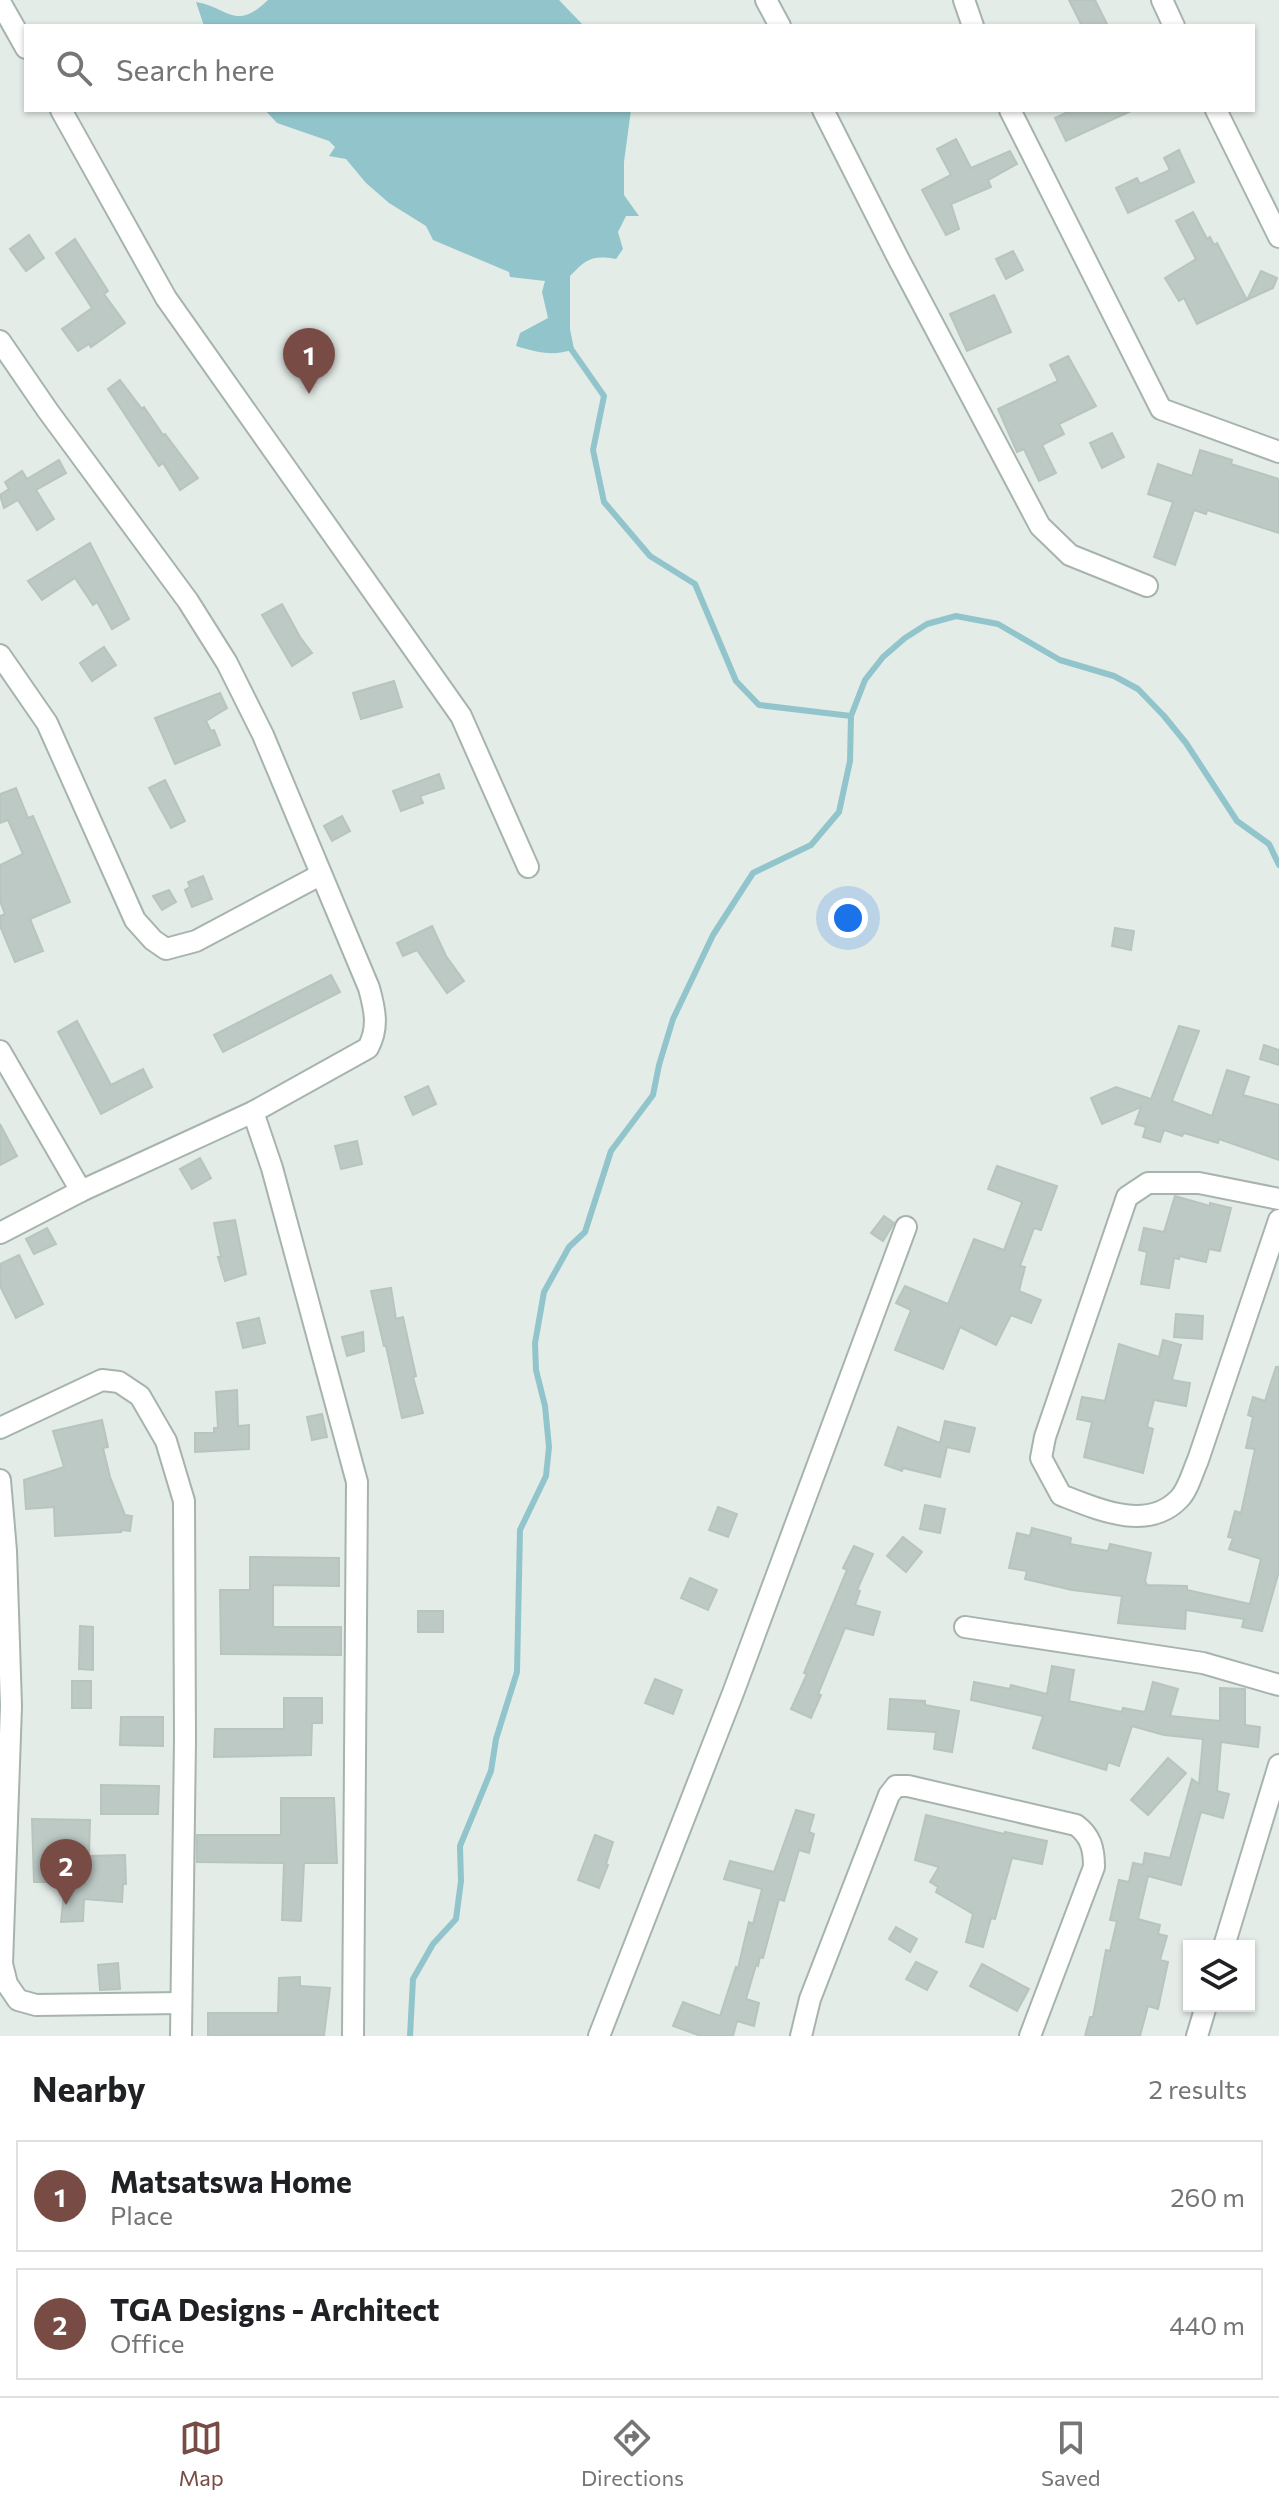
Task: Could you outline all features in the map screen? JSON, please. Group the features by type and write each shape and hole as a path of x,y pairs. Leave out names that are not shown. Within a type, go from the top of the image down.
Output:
{"street":[{"path":"766,0 779,24"},
{"path":"964,0 972,24"},
{"path":"1162,0 1173,24"},
{"path":"0,2 24,44"},
{"path":"62,112 166,298 461,716 528,867"},
{"path":"824,112 1040,526 1070,555 1147,586"},
{"path":"1011,112 1161,409 1279,452"},
{"path":"1217,112 1279,237"},
{"path":"0,341 188,601 227,663 263,735 375,1007 375,1035 368,1048 253,1112 81,1191 0,1233"},
{"path":"0,655 47,723 135,920 166,949 196,941 320,875"},
{"path":"0,1051 81,1191"},
{"path":"253,1112 272,1168 357,1482 353,2036"},
{"path":"1279,1199 1199,1183 1148,1183 1127,1197 1045,1437 1041,1458 1061,1495 1096,1509 1134,1517 1159,1514 1181,1498 1198,1460 1279,1220"},
{"path":"599,2036 733,1693 906,1227"},
{"path":"0,1428 102,1380 119,1382 140,1396 166,1441 184,1501 181,2036"},
{"path":"0,1480 6,1551 11,1706 2,1964 7,1984 18,2000 36,2005 181,2003"},
{"path":"965,1627 1203,1663 1279,1685"},
{"path":"1226,1940 1279,1765"},
{"path":"801,2036 810,1999 889,1795 896,1786 908,1786 1076,1825 1087,1833 1094,1851 1094,1867 1030,2036"},
{"path":"1197,2036 1204,2012"}],"water":[{"path":"268,0 559,0 582,24 203,24 196,2 239,16 257,9"},
{"path":"267,112 631,112 624,162 624,195 639,216 626,216 618,232 623,249 616,259 590,260 570,276 570,329 574,349 538,352 516,346 520,333 548,318 542,292 545,281 510,277 509,272 433,240 426,226 389,203 366,183 346,159 329,156 335,147 329,141 277,123"}],"building":[{"path":"1069,0 1095,0 1107,24 1081,24"},
{"path":"1068,112 1129,112 1066,141 1055,118"},
{"path":"956,139 971,168 1010,151 1017,164 988,180 991,187 951,204 959,229 946,235 922,190 951,175 937,149"},
{"path":"1179,150 1194,182 1128,213 1116,188 1137,178 1140,184 1170,170 1164,158"},
{"path":"1193,212 1207,239 1210,237 1214,245 1217,243 1247,300 1197,324 1184,298 1179,301 1165,278 1196,259 1176,221"},
{"path":"29,235 44,258 26,271 10,249"},
{"path":"75,239 108,291 104,294 125,323 91,347 89,344 78,351 62,329 92,308 56,253"},
{"path":"1013,251 1023,270 1006,279 996,259"},
{"path":"1261,271 1277,278 1273,288 1247,300"},
{"path":"994,295 1011,332 967,351 950,314"},
{"path":"1068,356 1096,406 1059,424 1064,434 1042,445 1056,473 1039,481 1024,449 1017,452 998,409 1058,381 1050,365"},
{"path":"120,380 198,478 180,490 163,463 159,466 108,389"},
{"path":"1112,433 1124,457 1102,468 1090,443"},
{"path":"1200,450 1232,460 1231,464 1279,479 1279,533 1207,510 1206,514 1194,510 1175,565 1154,557 1173,502 1148,494 1158,464 1192,476"},
{"path":"59,460 66,473 36,490 54,519 37,530 18,500 4,508 0,495 9,489 5,482 22,471 27,479"},
{"path":"90,543 129,619 112,629 97,602 93,605 75,578 42,600 28,581"},
{"path":"282,604 312,653 292,666 262,615"},
{"path":"104,647 116,665 92,681 80,663"},
{"path":"394,681 402,707 361,719 353,693"},
{"path":"220,693 227,708 206,721 220,745 175,764 155,718"},
{"path":"439,774 444,788 420,796 423,803 401,811 393,791"},
{"path":"165,780 185,821 171,828 149,788"},
{"path":"16,788 28,818 33,816 70,902 30,919 43,951 15,962 0,926 0,916 5,914 0,901 0,865 23,854 8,820 0,823 0,794"},
{"path":"342,816 350,831 332,841 324,826"},
{"path":"203,876 212,899 192,907 185,890 190,887 188,882"},
{"path":"169,890 176,902 162,910 153,896"},
{"path":"432,926 446,956 464,981 447,993 417,950 403,956 397,943"},
{"path":"1115,928 1134,931 1131,950 1112,946"},
{"path":"331,975 340,992 223,1052 214,1035"},
{"path":"77,1021 111,1085 143,1069 152,1087 101,1114 58,1032"},
{"path":"1179,1026 1199,1031 1172,1101 1212,1116 1227,1070 1249,1077 1243,1095 1279,1105 1279,1160 1219,1139 1218,1143 1184,1133 1182,1136 1164,1130 1160,1142 1143,1137 1146,1127 1135,1124 1141,1107 1102,1124 1091,1098 1116,1087 1151,1099"},
{"path":"1264,1045 1279,1050 1279,1065 1260,1059"},
{"path":"428,1086 436,1104 413,1115 405,1097"},
{"path":"0,1124 17,1156 0,1165"},
{"path":"357,1141 362,1164 341,1169 335,1146"},
{"path":"200,1158 211,1178 192,1189 180,1169"},
{"path":"997,1166 1057,1186 1041,1230 1034,1228 1020,1266 1025,1267 1019,1291 1041,1300 1031,1323 1011,1315 996,1345 960,1327 943,1369 895,1350 911,1310 896,1303 905,1286 948,1304 974,1239 1004,1250 1022,1202 988,1189"},
{"path":"1175,1196 1210,1206 1210,1203 1231,1208 1220,1251 1209,1249 1206,1262 1179,1256 1179,1259 1174,1258 1169,1288 1141,1284 1147,1252 1139,1250 1144,1228 1164,1232"},
{"path":"884,1216 894,1223 883,1241 871,1233"},
{"path":"235,1220 246,1274 225,1281 218,1257 221,1257 214,1223"},
{"path":"47,1228 56,1244 34,1254 26,1239"},
{"path":"19,1255 43,1304 16,1318 0,1286 0,1264"},
{"path":"391,1288 396,1319 403,1317 416,1376 413,1377 423,1413 402,1418 371,1291"},
{"path":"1176,1314 1203,1316 1202,1339 1174,1337"},
{"path":"259,1318 265,1343 243,1348 237,1323"},
{"path":"363,1332 364,1351 347,1356 342,1337"},
{"path":"1163,1340 1181,1345 1172,1380 1190,1383 1186,1406 1154,1400 1147,1427 1153,1429 1143,1473 1084,1457 1092,1422 1077,1419 1082,1397 1105,1401 1119,1344 1159,1357"},
{"path":"1276,1367 1279,1367 1279,1571 1262,1631 1242,1627 1244,1619 1186,1610 1185,1629 1118,1623 1122,1596 1072,1590 1025,1579 1027,1571 1009,1568 1017,1533 1030,1536 1032,1528 1071,1538 1070,1544 1108,1551 1110,1544 1151,1553 1145,1581 1147,1585 1187,1586 1187,1590 1250,1604 1261,1559 1229,1549 1233,1538 1228,1537 1235,1511 1241,1513 1255,1449 1246,1448 1253,1417 1248,1415 1253,1397 1265,1401"},
{"path":"237,1390 238,1426 249,1425 249,1449 195,1452 195,1433 214,1433 214,1428 218,1428 216,1392"},
{"path":"322,1414 327,1437 312,1440 307,1417"},
{"path":"102,1420 108,1447 103,1448 110,1477 125,1515 132,1516 130,1531 55,1536 54,1507 26,1509 24,1480 64,1467 53,1431"},
{"path":"945,1421 975,1428 969,1452 947,1447 940,1477 885,1465 898,1427 940,1443"},
{"path":"925,1505 945,1509 940,1533 920,1529"},
{"path":"718,1507 737,1514 728,1537 709,1530"},
{"path":"903,1537 922,1552 906,1572 887,1556"},
{"path":"854,1546 873,1554 857,1590 860,1591 855,1605 880,1612 873,1635 845,1628 811,1718 791,1709"},
{"path":"250,1557 339,1558 339,1586 273,1585 273,1627 341,1627 341,1655 221,1654 220,1590 250,1590"},
{"path":"690,1578 717,1590 708,1610 681,1598"},
{"path":"418,1611 443,1611 443,1632 418,1632"},
{"path":"80,1626 93,1627 93,1670 79,1669"},
{"path":"1052,1666 1074,1670 1069,1701 1122,1712 1123,1708 1145,1712 1153,1682 1178,1689 1170,1716 1220,1721 1220,1688 1245,1689 1245,1725 1260,1727 1258,1747 1221,1742 1217,1791 1229,1794 1223,1818 1201,1812 1181,1885 1148,1876 1138,1919 1160,1925 1158,1934 1167,1936 1160,1960 1168,1962 1158,2009 1148,2006 1140,2036 1085,2036 1090,2017 1093,2017 1106,1950 1110,1951 1117,1921 1110,1920 1119,1880 1129,1882 1133,1863 1143,1865 1145,1853 1170,1858 1192,1779 1199,1784 1203,1739 1164,1735 1132,1726 1119,1766 1108,1762 1106,1770 1033,1748 1043,1716 971,1700 974,1682 1010,1689 1011,1685 1047,1694"},
{"path":"655,1679 682,1690 673,1714 645,1703"},
{"path":"72,1681 91,1681 91,1708 72,1708"},
{"path":"284,1698 322,1698 322,1723 312,1723 311,1755 214,1757 215,1729 284,1729"},
{"path":"890,1699 925,1701 925,1705 959,1711 952,1752 934,1749 936,1732 888,1729"},
{"path":"121,1717 163,1717 163,1746 120,1745"},
{"path":"1168,1758 1186,1773 1148,1815 1131,1800"},
{"path":"101,1785 159,1786 158,1814 101,1814"},
{"path":"281,1798 334,1798 337,1863 304,1863 301,1921 282,1920 284,1863 197,1862 197,1835 281,1835"},
{"path":"796,1810 814,1815 809,1832 814,1834 809,1853 799,1850 784,1901 779,1899 763,1958 760,1957 756,1965 746,1999 759,2003 754,2026 737,2021 733,2036 701,2036 673,2026 683,2002 720,2016 738,1968 749,1922 753,1924 762,1889 724,1879 730,1861 774,1872"},
{"path":"926,1815 1047,1841 1042,1864 1012,1858 995,1919 991,1918 983,1947 966,1942 973,1914 936,1892 938,1887 930,1882 939,1867 915,1860"},
{"path":"32,1819 90,1820 89,1856 125,1855 126,1884 123,1884 122,1902 84,1899 83,1921 61,1922 65,1882 34,1882"},
{"path":"595,1835 613,1842 599,1888 578,1880"},
{"path":"896,1927 917,1939 910,1952 889,1939"},
{"path":"916,1962 937,1972 927,1990 906,1979"},
{"path":"118,1963 120,1989 100,1990 98,1965"},
{"path":"982,1964 1029,1989 1017,2011 970,1986"},
{"path":"300,1977 300,1986 330,1988 324,2035 208,2036 208,2013 278,2013 279,1978"}],"waterway":[{"path":"569,346 604,396 593,450 604,502 650,556 695,584 736,681 759,705 851,716"},
{"path":"410,2036 413,1979 433,1944 456,1919 461,1881 460,1846 491,1771 496,1739 517,1672 520,1530 546,1476 549,1447 545,1406 536,1370 535,1343 544,1292 569,1247 585,1232 611,1151 653,1095 673,1019 713,935 753,873 811,845 839,812 850,761 851,716 865,680 883,657 927,624 956,616 998,624 1060,660 1114,676 1138,689 1186,743 1237,821 1269,844 1279,865"}],"place":[{"name":"Matsatswa Home","path":"309,394"},
{"name":"TGA Designs - Architect","path":"66,1905"}]}
